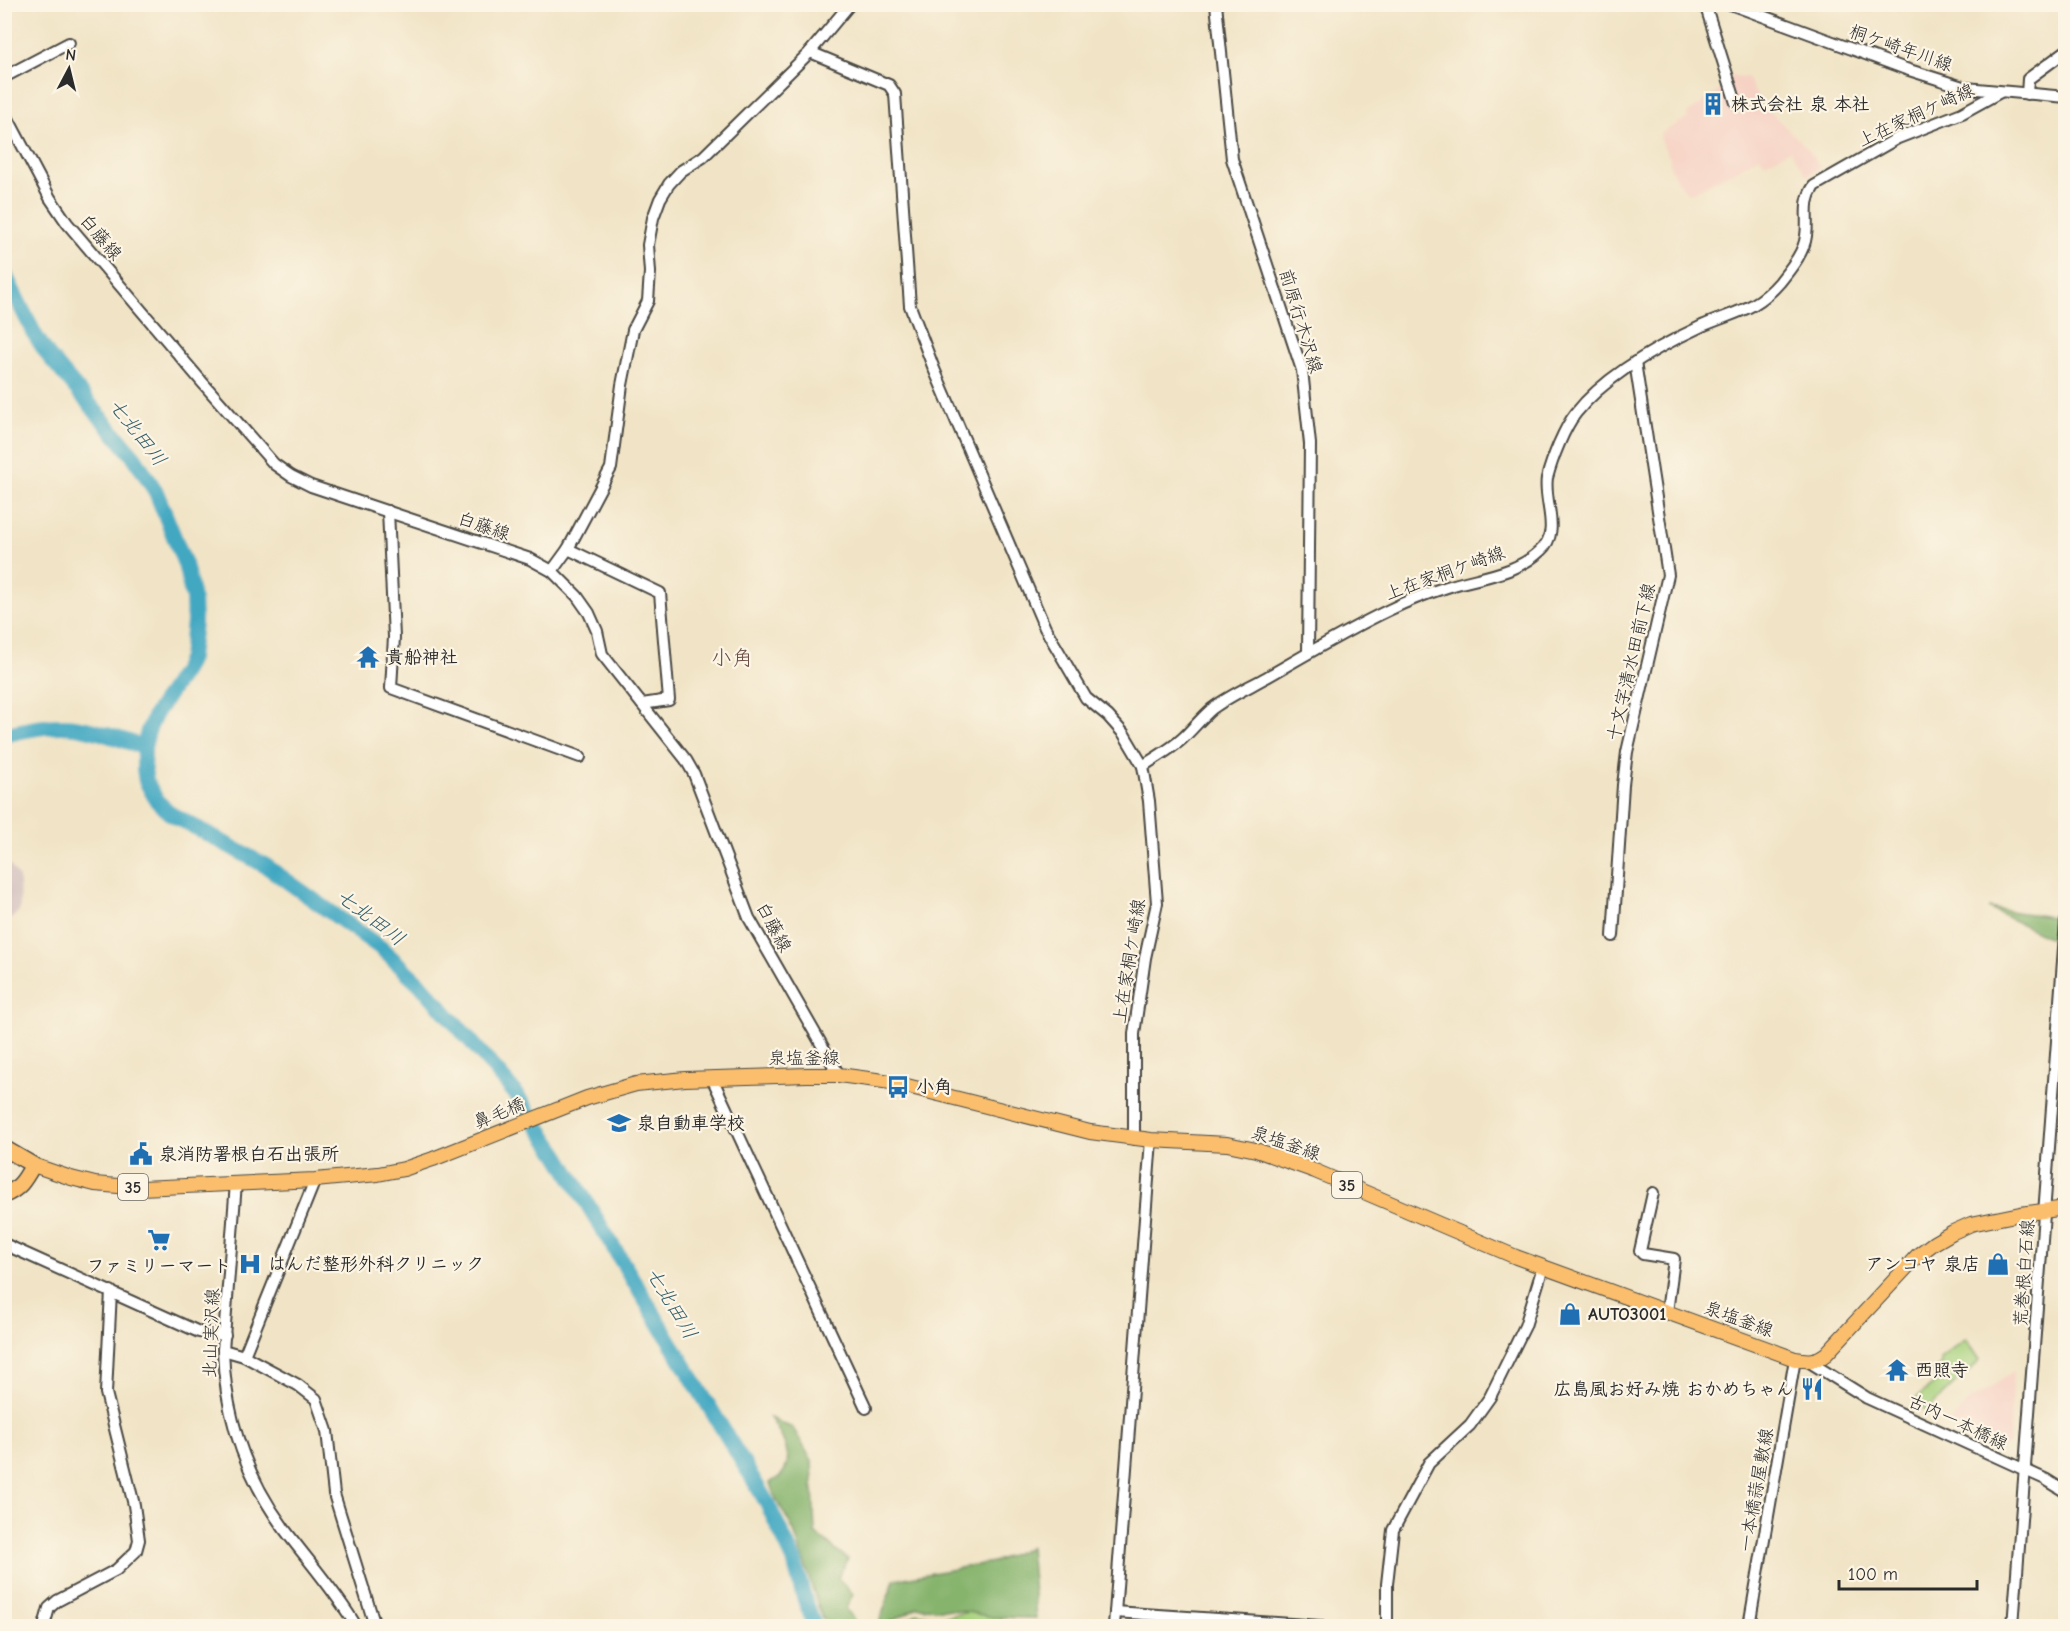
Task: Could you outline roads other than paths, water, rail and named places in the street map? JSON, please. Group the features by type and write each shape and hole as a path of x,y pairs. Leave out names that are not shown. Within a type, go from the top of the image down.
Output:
{"highway":[{"path":"4,1148 33,1165 23,1183 4,1195"}],"main road":[{"name":"泉塩釜線","path":"560,1108 636,1084 712,1078 839,1075 891,1082 1090,1132 1151,1140 1227,1144 1256,1150 1315,1171 1543,1267 1801,1360"},
{"name":"鼻毛橋","path":"315,1180 378,1174 404,1168 560,1108"},
{"name":"35","path":"33,1165 71,1178 119,1187 315,1180"},
{"path":"1801,1360 1820,1359 1826,1354 1918,1255 1953,1232 1971,1224 2045,1209 2066,1208"}],"street":[{"path":"552,571 568,549 611,468 622,385 633,330 648,301 650,272 648,245 653,218 660,199 669,184 681,171 703,158 810,52 850,4"},
{"name":"前原行木沢線","path":"1216,4 1232,159 1302,370 1310,444 1308,653"},
{"path":"1705,4 1736,103"},
{"name":"桐ケ崎年川線","path":"1731,4 1933,79 1966,88 2066,97"},
{"path":"4,77 69,43"},
{"path":"2027,94 2028,79 2066,51"},
{"path":"810,52 889,85 895,94 910,306 934,369 1044,628 1086,698 1108,716 1124,734 1143,766"},
{"name":"上在家桐ケ崎線","path":"1134,1138 1134,1034 1157,903 1149,801 1143,766 1180,741 1213,708 1308,653 1392,608 1446,587 1497,574 1528,560 1542,550 1550,539 1552,527 1546,491 1548,477 1562,438 1576,413 1617,374 1635,362 1702,326 1752,307 1767,295 1800,254 1806,238 1806,203 1814,186 1898,138 1962,113 2000,92"},
{"name":"白藤線","path":"4,111 50,198 67,223 274,464 311,486 530,559 552,571 571,589 589,613 597,631 602,654 686,760 694,774 749,918 839,1075"},
{"name":"十文字清水田前下線","path":"1613,936 1627,752 1668,575 1635,362"},
{"path":"388,511 394,637 391,688 580,757"},
{"path":"568,549 660,593 669,700 642,704"},
{"name":"荒巻根白石線","path":"2013,1626 2066,921"},
{"path":"712,1078 866,1408"},
{"path":"1114,1626 1151,1140"},
{"path":"244,1356 315,1180"},
{"name":"北山実沢線","path":"236,1183 223,1350 224,1376 231,1415 249,1469 262,1495 356,1626"},
{"path":"1653,1193 1640,1251 1643,1254 1674,1259 1667,1312"},
{"path":"4,1244 199,1332 225,1335"},
{"path":"1387,1626 1387,1584 1393,1530 1429,1463 1470,1425 1490,1397 1525,1326 1543,1267"},
{"path":"44,1626 49,1608 57,1601 116,1570 136,1551 139,1540 134,1505 106,1393 111,1291"},
{"path":"223,1350 244,1356 298,1385 316,1399 327,1431 334,1494 375,1626"},
{"name":"古内一本橋線","path":"1801,1360 1867,1398 2053,1483 2066,1492"},
{"name":"一本橋蒜屋敷線","path":"1749,1626 1801,1360"},
{"path":"1115,1612 1320,1626"}],"waterway":[{"name":"七北田川","path":"4,273 35,335 48,355 135,458 156,492 185,564 193,598 194,622 190,658 155,715 144,747 146,781 157,801 171,814 266,866 381,948 423,987 515,1093 558,1155 766,1501 794,1560 814,1626"},
{"path":"4,735 54,726 72,727 144,747"}],"place":[{"name":"株式会社 泉 本社","path":"1713,104"},
{"name":"貴船神社","path":"368,657"},
{"name":"小角","path":"898,1087"},
{"name":"泉自動車学校","path":"619,1123"},
{"name":"泉消防署根白石出張所","path":"141,1154"},
{"name":"ファミリーマート","path":"159,1240"},
{"name":"はんだ整形外科クリニック","path":"250,1264"},
{"name":"アンコヤ 泉店","path":"1998,1264"},
{"name":"AUTO3001","path":"1570,1314"},
{"name":"西照寺","path":"1897,1370"},
{"name":"広島風お好み焼 おかめちゃん","path":"1812,1389"}],"district":[{"name":"小角","path":"732,658"}]}
